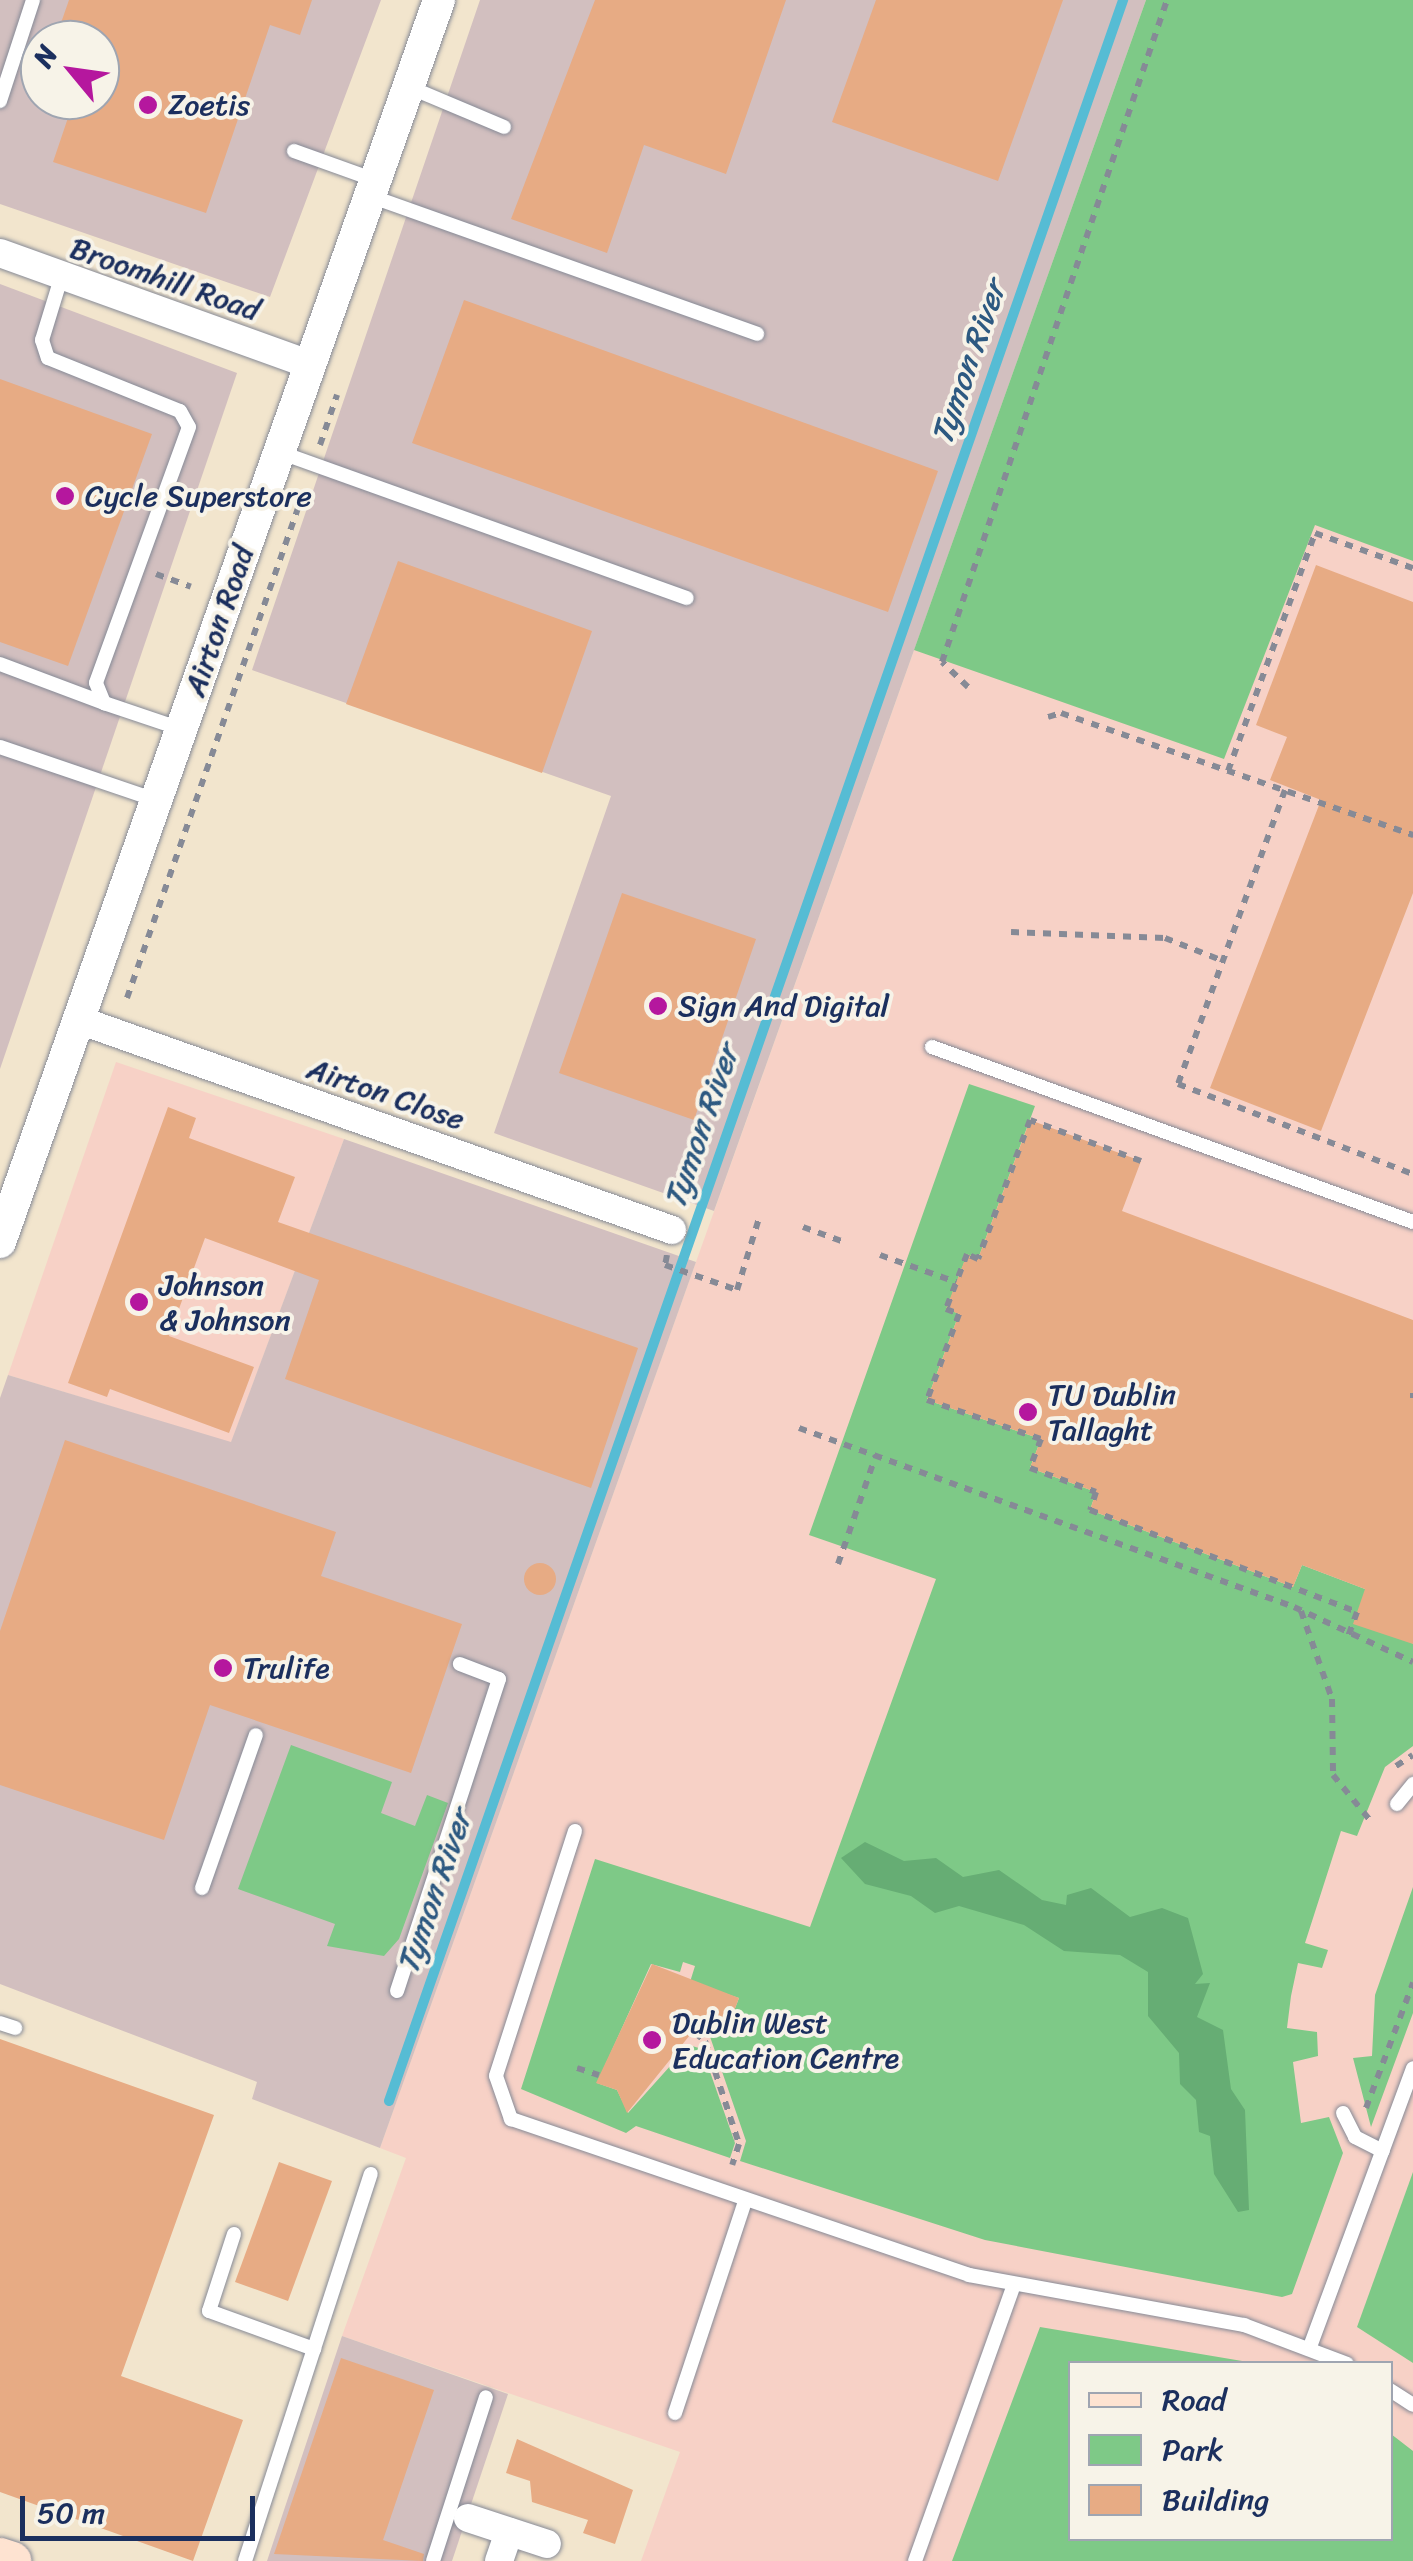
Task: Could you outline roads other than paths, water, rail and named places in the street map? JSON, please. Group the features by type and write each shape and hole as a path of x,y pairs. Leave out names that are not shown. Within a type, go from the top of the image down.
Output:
{"main road":[{"path":"0,2557 12,2561"}],"street":[{"name":"Airton Road","path":"0,1242 438,0"},
{"name":"Broomhill Road","path":"0,254 308,364"},
{"name":"Airton Close","path":"78,1020 672,1230"},
{"path":"468,2518 547,2544"},
{"path":"499,2561 509,2532"}],"lane":[{"path":"0,101 33,0"},
{"path":"408,86 504,127"},
{"path":"294,151 372,188 757,334"},
{"path":"61,278 42,340 48,358 180,411 189,426 96,683 104,703"},
{"path":"278,451 688,598"},
{"path":"0,664 181,730"},
{"path":"0,748 157,800"},
{"path":"932,1048 1413,1222"},
{"path":"397,1991 500,1679 460,1664"},
{"path":"202,1888 256,1735"},
{"path":"1397,1804 1413,1784"},
{"path":"575,1831 496,2076 498,2099 525,2126 744,2201 1014,2285 1311,2344 1341,2361"},
{"path":"0,2023 15,2028"},
{"path":"1311,2344 1413,2068"},
{"path":"1343,2113 1355,2137 1383,2151"},
{"path":"245,2561 371,2174"},
{"path":"675,2413 744,2201"},
{"path":"234,2234 210,2312 314,2349"},
{"path":"915,2561 1014,2285"},
{"path":"432,2561 486,2397"}],"waterway":[{"name":"Tymon River","path":"389,2101 1123,0"}],"place":[{"name":"Zoetis","path":"148,105"},
{"name":"Cycle Superstore","path":"65,496"},
{"name":"Sign And Digital","path":"658,1006"},
{"name":"Johnson & Johnson","path":"139,1302"},
{"name":"TU Dublin Tallaght","path":"1028,1412"},
{"name":"Trulife","path":"223,1668"},
{"name":"Dublin West Education Centre","path":"652,2040"}]}
